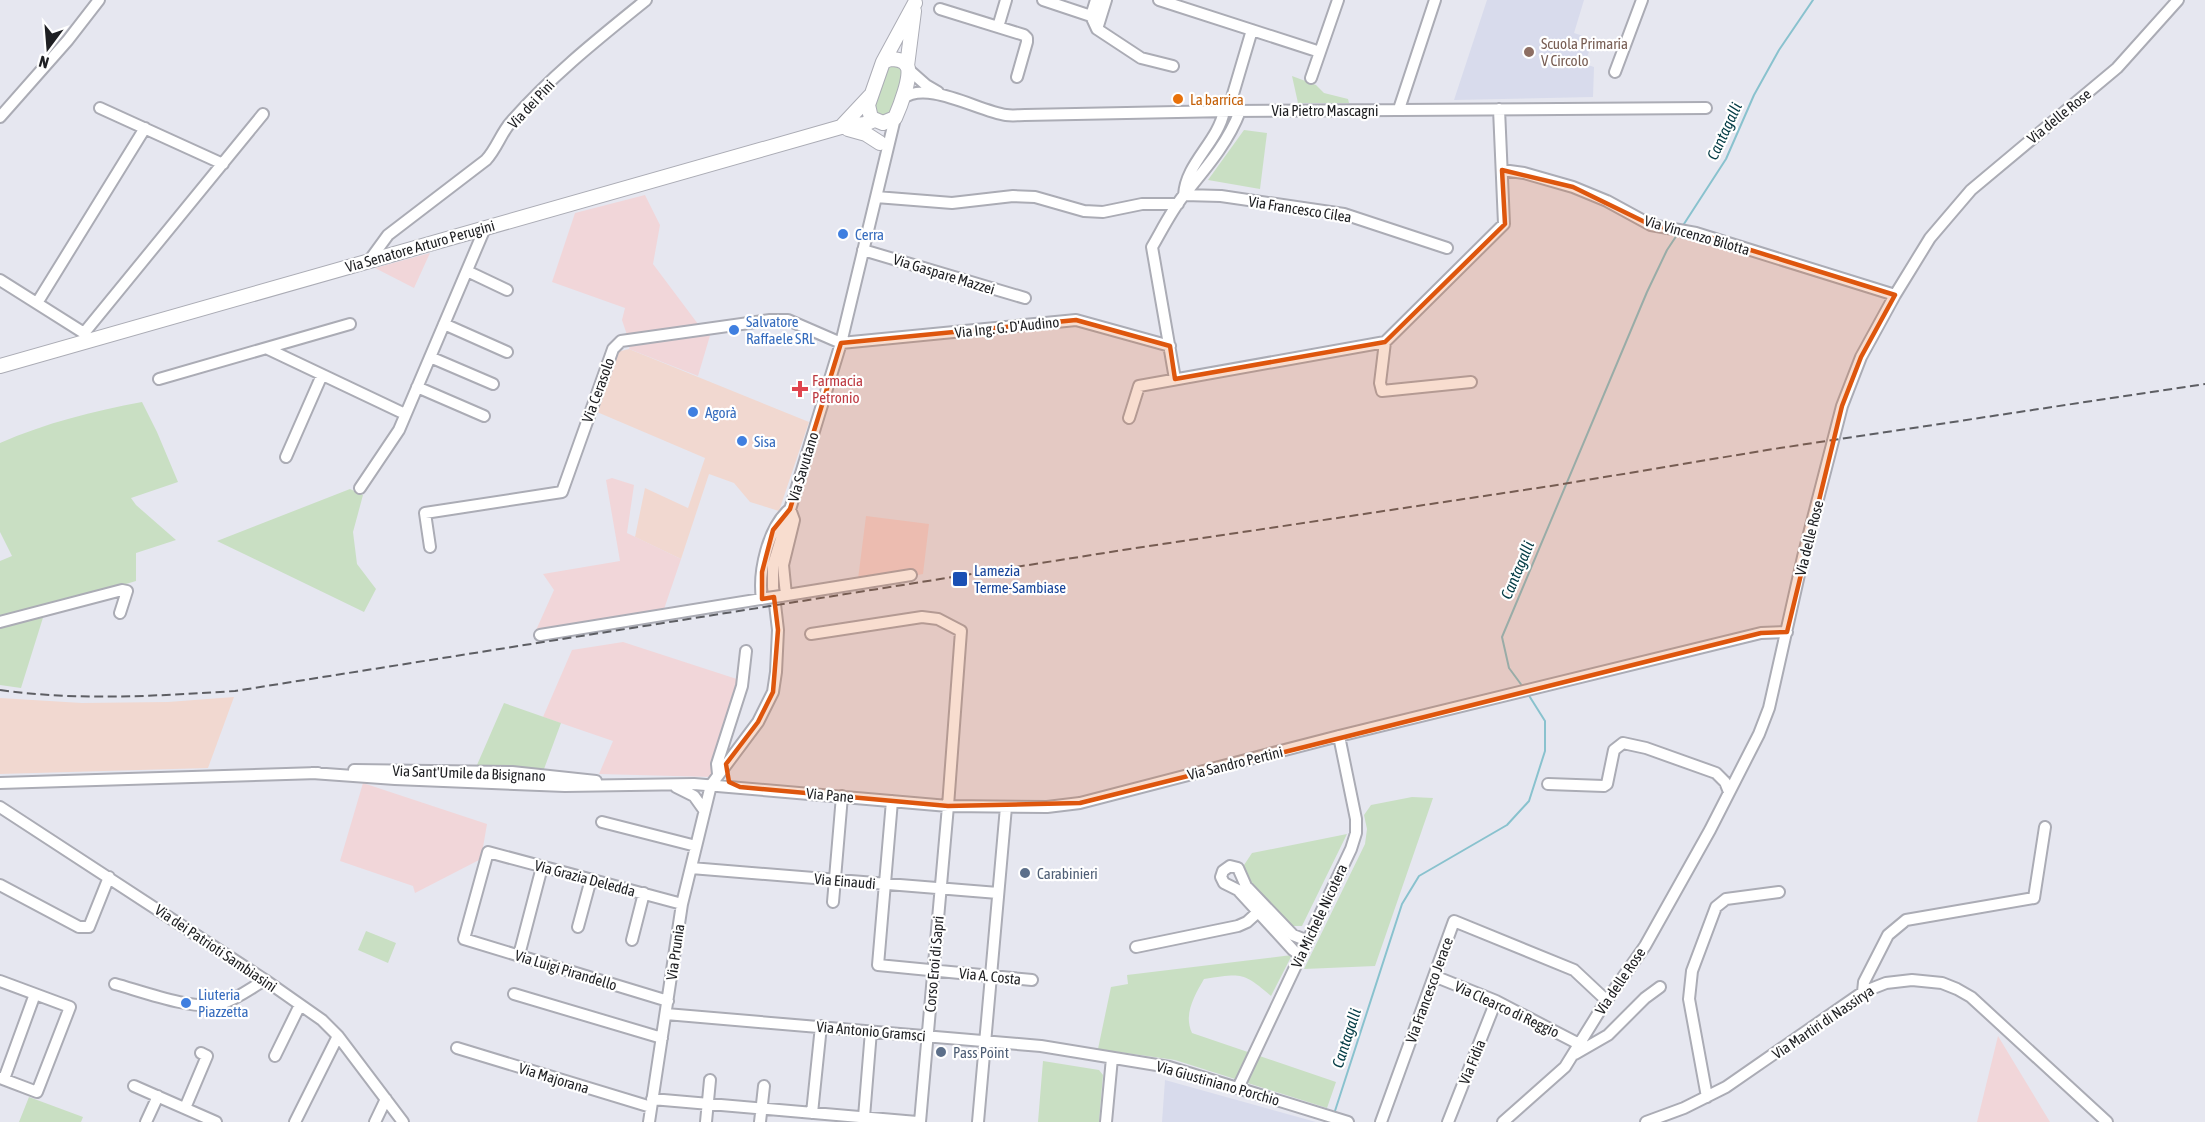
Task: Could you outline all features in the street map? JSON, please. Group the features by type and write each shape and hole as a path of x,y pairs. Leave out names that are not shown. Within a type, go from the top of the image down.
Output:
{"street":[{"path":"0,117 68,40 99,0"},
{"name":"Via dei Pini","path":"369,261 388,235 486,160 495,150 510,124 572,61 646,0"},
{"path":"998,27 1006,0"},
{"path":"1043,0 1091,16"},
{"path":"1096,0 1091,16 1096,29 1141,58 1173,66"},
{"path":"1096,29 1106,0"},
{"path":"1159,0 1320,52"},
{"path":"1311,78 1338,0"},
{"path":"1399,110 1435,0"},
{"path":"1615,72 1642,0"},
{"name":"Via delle Rose","path":"1503,1122 1565,1067 1606,1000 1645,946 1759,734 1769,708 1803,557 1842,406 1861,357 1895,295 1930,238 1971,190 2117,68 2178,0"},
{"path":"884,167 875,121 868,113 870,96 883,62 915,1"},
{"path":"895,118 902,99 908,68 915,1"},
{"path":"940,9 1024,35 1027,38 1017,77"},
{"path":"1181,200 1185,182 1222,123 1252,30"},
{"path":"883,62 890,59 898,60 926,85 946,97"},
{"path":"902,99 908,94 918,92 946,97"},
{"path":"870,96 841,127 866,134 880,143"},
{"name":"Via Pietro Mascagni","path":"946,97 1006,115 1706,108"},
{"path":"100,108 223,164"},
{"path":"1129,418 1139,386 1385,342 1504,224 1499,109"},
{"path":"1175,379 1152,247 1181,200 1195,184 1233,129 1240,111"},
{"path":"0,280 37,303 85,338 263,114"},
{"name":"Via Senatore Arturo Perugini","path":"0,366 85,338 369,261 841,127 875,121 883,123 895,118"},
{"name":"Via Savutano","path":"717,774 758,722 773,692 778,630 773,565 841,343 895,118"},
{"path":"37,303 145,128"},
{"name":"Via Vincenzo Bilotta","path":"1502,170 1524,172 1573,187 1607,201 1651,225 1686,231 1895,295"},
{"name":"Via Francesco Cilea","path":"876,197 952,203 1013,196 1035,197 1084,211 1103,212 1142,204 1221,196 1344,214 1448,248"},
{"path":"360,488 399,430 485,228"},
{"name":"Via Gaspare Mazzei","path":"863,250 1025,298"},
{"path":"467,271 507,290"},
{"name":"Via Cerasolo","path":"430,547 425,513 562,492 613,349 621,341 770,320 788,320 841,343"},
{"name":"Via Ing. G. D'Audino","path":"841,343 1076,320 1170,346"},
{"path":"159,379 350,324"},
{"path":"444,324 507,352"},
{"path":"1385,342 1380,382 1382,391 1471,382"},
{"path":"268,349 405,414"},
{"path":"430,357 493,384"},
{"path":"286,457 322,375"},
{"path":"417,387 484,416"},
{"path":"764,598 762,572 773,530 779,519 790,509 794,520 783,566 784,595"},
{"path":"540,635 910,575"},
{"path":"0,622 122,590 127,591 120,613"},
{"name":"Corso Eroi di Sapri","path":"811,634 922,617 938,618 961,631 941,889 919,1122"},
{"name":"Via Sandro Pertini","path":"948,806 1047,807 1080,802 1761,633 1787,632"},
{"path":"717,774 719,757 742,686 746,651"},
{"name":"Via Michele Nicotera","path":"1238,1088 1356,833 1355,810 1339,736"},
{"path":"1548,784 1604,786 1607,784 1614,750 1623,743 1646,747 1716,773 1725,782 1729,792"},
{"path":"728,761 724,772 727,780 740,787"},
{"name":"Via Sant'Umile da Bisignano","path":"0,783 312,773 565,786 711,785"},
{"name":"Via Prunia","path":"649,1122 682,903 704,810 711,785 717,774"},
{"path":"667,785 687,791 699,801 704,810"},
{"name":"Via Pane","path":"711,785 948,806"},
{"path":"833,902 842,796"},
{"path":"885,884 892,801"},
{"name":"Via dei Patrioti Sambiasini","path":"0,807 266,980 322,1020 338,1036 403,1122"},
{"path":"978,1122 1006,807"},
{"path":"602,822 696,846"},
{"path":"1863,992 1864,982 1888,935 1906,920 2034,898 2044,827"},
{"name":"Via Grazia Deledda","path":"464,939 488,852 682,903"},
{"path":"519,955 542,867"},
{"name":"Via Einaudi","path":"691,867 998,893"},
{"path":"1301,956 1238,890 1221,880 1226,867 1238,868 1246,886 1293,935 1308,941"},
{"path":"0,885 79,927 89,927 109,877"},
{"path":"578,927 591,879"},
{"name":"Via A. Costa","path":"885,884 878,965 1032,980"},
{"path":"1707,1097 1689,999 1692,971 1716,907 1726,899 1779,892"},
{"path":"632,940 645,893"},
{"path":"1136,947 1238,926 1247,922 1258,912"},
{"name":"Via Francesco Jerace","path":"1382,1122 1454,921 1574,970 1606,1000"},
{"name":"Via Luigi Pirandello","path":"464,939 668,1001"},
{"name":"Via Clearco di Reggio","path":"1434,976 1496,1002 1579,1044"},
{"path":"115,984 171,1000 210,1005 226,1002 266,980"},
{"name":"Via Martiri di Nassirya","path":"1646,1122 1707,1097 1754,1068 1863,992 1886,983 1912,980 1942,983 1971,997 2107,1122"},
{"path":"0,981 35,994 70,1007 37,1092 2,1079 35,994"},
{"path":"1572,1055 1608,1035 1645,998 1660,987"},
{"path":"514,994 662,1038"},
{"name":"Via Fidia","path":"1448,1122 1496,1002"},
{"path":"275,1056 300,1005"},
{"name":"Via Antonio Gramsci","path":"666,1014 985,1040 1112,1058"},
{"path":"818,1116 821,1026"},
{"path":"864,1117 872,1031"},
{"path":"295,1122 338,1036"},
{"name":"Via Majorana","path":"457,1048 652,1103 708,1104 762,1108 818,1116 919,1122"},
{"path":"185,1108 207,1056 201,1053"},
{"path":"1106,1122 1112,1058"},
{"name":"Via Giustiniano Porchio","path":"1112,1058 1169,1067 1348,1122"},
{"path":"706,1122 710,1080"},
{"path":"134,1086 185,1108 204,1120 216,1122"},
{"path":"760,1122 764,1086"},
{"path":"146,1122 158,1096"},
{"path":"375,1122 386,1099"}],"highlighted area":[{"path":"1502,170 1573,187 1651,225 1696,233 1895,295 1861,357 1842,406 1787,632 1761,633 1080,803 948,806 740,787 729,782 726,764 758,722 773,692 778,630 774,597 762,599 762,572 773,530 790,509 841,343 1076,320 1170,346 1175,379 1385,342 1505,224"}],"shaded area":[{"name":"Scuola Primaria V Circolo","path":"1487,0 1584,0 1574,33 1593,39 1585,64 1594,67 1593,97 1454,100"},
{"path":"645,195 660,225 653,264 698,324 714,322 698,376 629,349 630,344 622,320 625,308 552,282 575,213"},
{"path":"430,253 414,288 375,268"},
{"path":"629,349 809,422 779,511 750,502 734,483 709,474 681,559 635,537 645,488 688,508 705,458 597,412 617,352"},
{"path":"612,478 634,485 627,533 681,559 661,618 533,637 554,590 543,574 620,561 606,480"},
{"path":"866,516 929,524 923,574 857,587"},
{"path":"623,642 749,683 725,758 712,777 599,774 613,741 543,717 572,650"},
{"path":"234,697 208,768 0,774 0,698 82,703 168,702"},
{"path":"363,783 487,824 481,859 415,893 413,886 340,861"},
{"path":"1998,1036 2050,1122 1977,1122"},
{"path":"1165,1080 1316,1122 1162,1122"}],"green space":[{"path":"899,64 904,73 893,107 888,116 876,117 873,100 888,65"},
{"path":"1292,76 1316,85 1324,93 1348,99 1349,103 1298,103"},
{"path":"1244,130 1267,133 1260,189 1208,180"},
{"path":"142,402 178,482 131,498 176,540 136,553 136,581 46,608 21,688 0,685 0,561 12,556 0,532 0,443 70,418"},
{"path":"350,489 363,495 353,532 357,564 376,589 364,612 217,541"},
{"path":"504,703 561,723 544,769 477,765"},
{"path":"1412,797 1433,798 1375,966 1304,969 1365,844 1367,829 1364,815 1371,805"},
{"path":"1347,834 1302,926 1293,926 1250,883 1244,865 1252,853"},
{"path":"366,931 396,943 388,963 358,950"},
{"path":"1292,955 1271,996 1254,982 1241,976 1204,979 1191,1005 1190,1026 1192,1033 1336,1082 1327,1108 1175,1060 1098,1049 1111,987 1128,984 1127,975"},
{"path":"1043,1061 1099,1070 1103,1075 1099,1122 1038,1122"},
{"path":"29,1097 83,1117 81,1122 19,1122"}],"waterway":[{"name":"Cantagalli","path":"1682,227 1726,159 1754,95 1779,50 1813,0"},
{"name":"Cantagalli","path":"1523,687 1509,668 1502,637 1647,292 1667,250 1677,235"},
{"name":"Cantagalli","path":"1334,1114 1402,904 1419,876 1507,825 1529,801 1545,751 1545,721 1528,694"}],"railway":[{"path":"0,690 59,696 146,696 235,691 1123,550 2205,384"}],"place":[{"name":"Scuola Primaria V Circolo","path":"1529,52"},
{"name":"La barrica","path":"1178,99"},
{"name":"Cerra","path":"843,234"},
{"name":"Salvatore Raffaele SRL","path":"734,330"},
{"name":"Farmacia Petronio","path":"800,389"},
{"name":"Agorà","path":"693,412"},
{"name":"Sisa","path":"742,441"},
{"name":"Lamezia Terme-Sambiase","path":"960,579"},
{"name":"Carabinieri","path":"1025,873"},
{"name":"Liuteria Piazzetta","path":"186,1003"},
{"name":"Pass Point","path":"941,1052"}]}
